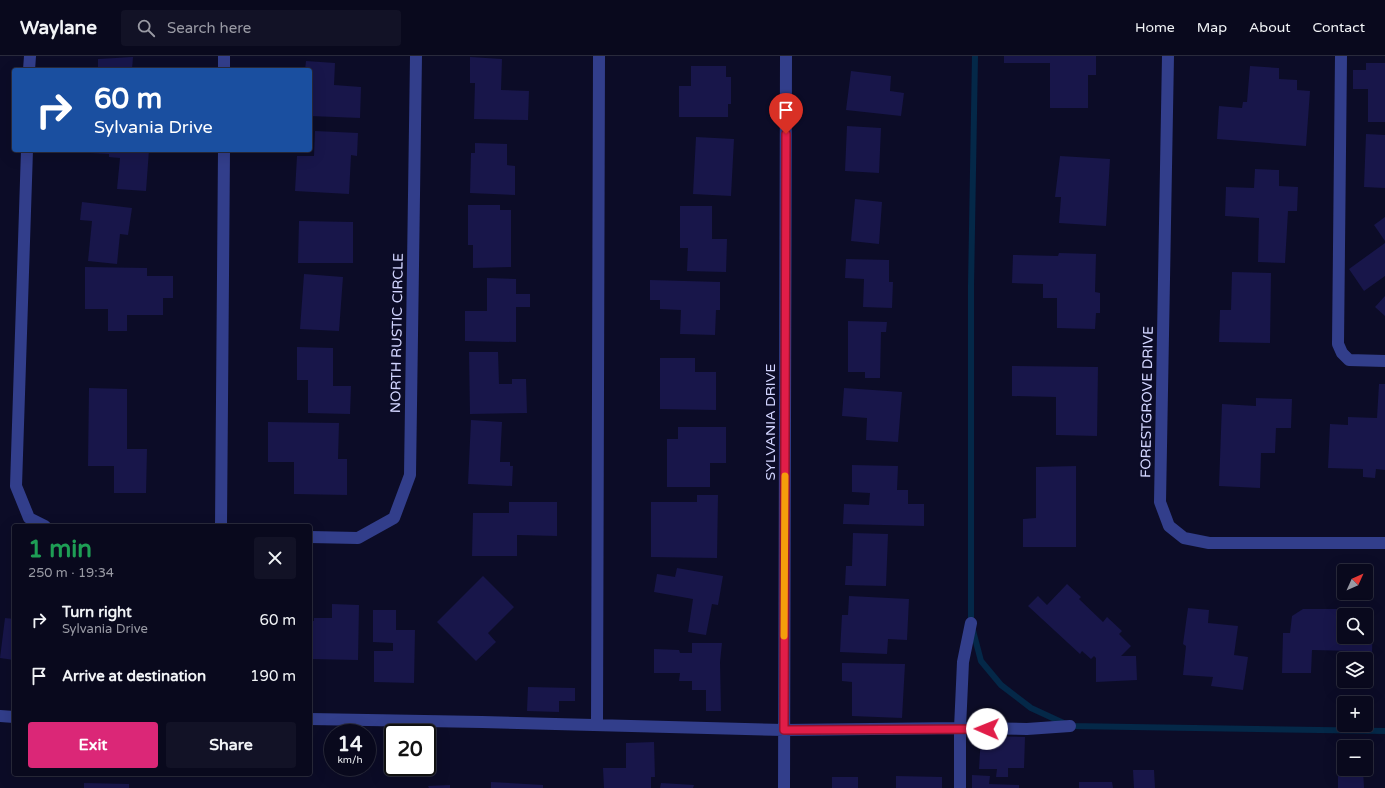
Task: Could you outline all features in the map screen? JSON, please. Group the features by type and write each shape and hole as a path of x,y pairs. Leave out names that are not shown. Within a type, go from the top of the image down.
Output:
{"street":[{"path":"29,68 30,56"},
{"path":"224,56 224,68"},
{"name":"NORTH RUSTIC CIRCLE","path":"312,537 358,538 394,518 410,475 416,56"},
{"path":"597,725 599,56"},
{"name":"SYLVANIA DRIVE","path":"784,788 786,56"},
{"name":"FORESTGROVE DRIVE","path":"1168,56 1160,502 1169,526 1184,538 1209,542 1385,543"},
{"path":"1341,56 1338,344 1342,353 1350,360 1385,361"},
{"path":"27,152 16,486 29,518 42,524"},
{"path":"221,524 224,152"},
{"path":"960,788 960,728 963,662 971,623"},
{"path":"0,716 12,717"},
{"path":"312,719 784,730 960,728 1026,729 1070,726"}],"building":[{"path":"1004,56 1096,56 1096,75 1088,75 1088,108 1050,108 1050,63 1004,63"},
{"path":"133,57 132,68 98,68 98,59"},
{"path":"470,57 502,59 501,90 529,91 528,120 474,119 475,83 470,83"},
{"path":"306,61 335,63 334,85 361,87 360,118 312,116 312,68 305,68"},
{"path":"1366,63 1385,63 1385,122 1368,122 1368,89 1353,89 1353,70 1366,70"},
{"path":"691,66 726,66 726,77 731,77 731,104 728,104 728,117 679,117 679,86 691,86"},
{"path":"1250,66 1279,68 1279,79 1297,80 1297,90 1310,91 1306,146 1217,139 1219,106 1242,108 1243,102 1247,102"},
{"path":"851,71 891,76 890,91 904,93 901,116 846,110"},
{"path":"847,126 881,128 879,173 845,171"},
{"path":"315,131 358,133 357,156 351,155 349,194 295,191 297,156 314,156"},
{"path":"1366,134 1385,135 1385,188 1364,187"},
{"path":"696,137 734,139 731,196 693,194"},
{"path":"475,143 507,144 507,165 515,166 515,195 470,193 471,153 475,153"},
{"path":"149,152 146,191 117,189 120,158 109,157 109,154 90,153"},
{"path":"1060,156 1110,159 1106,226 1059,223 1061,197 1055,197"},
{"path":"1255,169 1279,170 1279,186 1298,187 1297,211 1288,211 1285,263 1258,262 1259,218 1225,216 1226,187 1254,188"},
{"path":"855,199 882,202 879,244 851,241"},
{"path":"82,202 132,208 128,235 120,234 117,264 88,261 92,221 80,220"},
{"path":"468,205 500,205 500,210 511,210 511,267 473,268 473,245 468,245"},
{"path":"680,206 712,206 712,239 727,239 726,272 687,271 688,248 680,248"},
{"path":"1385,217 1385,241 1374,225"},
{"path":"299,221 353,222 353,263 298,263"},
{"path":"1385,243 1385,276 1364,291 1349,269"},
{"path":"1059,253 1096,254 1095,292 1100,293 1100,313 1096,313 1095,329 1057,328 1057,298 1043,298 1043,284 1012,283 1013,255 1058,256"},
{"path":"846,259 889,260 889,282 893,282 892,308 863,307 864,279 845,278"},
{"path":"85,267 147,268 147,276 173,276 173,298 163,298 163,315 127,315 127,331 108,331 108,309 85,309"},
{"path":"1232,272 1271,273 1270,343 1219,342 1220,310 1231,310"},
{"path":"304,274 343,277 339,331 300,329"},
{"path":"487,278 516,279 516,294 530,294 530,307 516,307 516,342 465,341 465,311 487,311"},
{"path":"650,280 720,282 720,310 716,310 715,335 680,334 681,310 660,309 660,300 650,300"},
{"path":"1385,296 1385,316 1375,307"},
{"path":"848,321 887,322 886,332 881,332 880,378 865,378 865,372 848,372"},
{"path":"297,347 333,348 333,386 351,386 350,414 308,413 308,380 297,380"},
{"path":"469,352 498,352 499,384 512,384 512,379 526,379 527,413 470,414"},
{"path":"660,358 695,358 695,372 716,372 716,410 660,409"},
{"path":"1012,366 1098,367 1097,436 1056,435 1056,397 1012,396"},
{"path":"1379,384 1385,384 1385,470 1376,469 1375,478 1363,477 1363,469 1328,468 1330,424 1348,425 1348,417 1377,418"},
{"path":"89,388 127,389 127,449 147,449 146,493 114,493 114,466 88,466"},
{"path":"844,388 902,392 898,442 866,440 867,418 842,416"},
{"path":"1256,398 1292,399 1291,428 1276,428 1275,453 1261,453 1260,488 1219,486 1222,404 1256,406"},
{"path":"471,420 502,422 500,462 510,462 510,466 513,466 512,486 468,484"},
{"path":"268,422 339,423 338,459 347,459 347,495 294,494 294,462 268,462"},
{"path":"678,427 726,427 726,463 710,463 710,487 667,487 667,439 678,439"},
{"path":"852,465 898,466 897,490 908,490 908,504 924,504 924,526 843,524 844,504 869,505 870,493 852,492"},
{"path":"1076,466 1076,547 1023,547 1023,519 1036,518 1036,467"},
{"path":"697,495 718,495 717,558 651,557 651,502 697,502"},
{"path":"509,502 557,502 557,536 517,535 517,556 472,556 473,513 509,513"},
{"path":"853,533 888,534 886,586 845,585 846,566 852,566"},
{"path":"677,568 723,576 718,605 712,604 706,635 688,632 693,599 654,592 657,574 675,577"},
{"path":"483,576 514,607 488,633 496,642 476,661 437,622"},
{"path":"1067,584 1081,597 1079,599 1103,622 1107,617 1122,631 1119,634 1131,646 1121,656 1136,656 1137,680 1096,682 1096,658 1094,656 1091,659 1082,651 1080,654 1028,606 1038,596 1047,605"},
{"path":"849,596 909,599 907,640 888,639 887,654 840,652 842,615 848,615"},
{"path":"332,604 359,605 358,660 312,659 312,621 314,621 314,618 332,618"},
{"path":"1188,608 1209,610 1208,623 1238,626 1234,655 1248,657 1243,690 1211,686 1213,677 1183,675 1186,646 1183,644"},
{"path":"1303,609 1337,609 1337,644 1372,644 1372,652 1312,650 1311,673 1282,673 1283,633 1290,633 1292,616"},
{"path":"373,610 396,610 396,630 415,630 414,683 374,682 374,651 393,651 393,643 373,642"},
{"path":"5,618 12,619 12,660 0,658"},
{"path":"692,643 722,643 720,662 721,711 706,711 706,690 692,690 692,681 679,681 680,673 654,673 654,649 679,650 680,653 692,653"},
{"path":"842,663 905,664 902,718 852,716 852,682 842,681"},
{"path":"528,687 575,688 575,701 559,701 559,712 527,711"},
{"path":"981,736 1025,737 1024,768 1008,768 1008,777 996,777 997,769 979,769"},
{"path":"654,742 655,777 651,777 651,788 604,788 603,768 626,768 626,743"},
{"path":"1133,770 1154,770 1155,788 1134,788"},
{"path":"972,775 990,776 989,784 1019,785 1019,788 972,788"},
{"path":"896,776 942,777 942,788 896,788"},
{"path":"1338,776 1363,776 1364,788 1338,788"},
{"path":"832,777 858,777 858,788 832,788"},
{"path":"491,782 543,785 543,788 491,788"},
{"path":"1079,782 1112,782 1113,788 1079,788"},
{"path":"84,783 129,784 129,788 84,788"},
{"path":"661,783 694,785 693,788 660,788"},
{"path":"450,785 450,788 429,788 428,786"}],"waterway":[{"path":"975,56 971,286 971,623 981,661 1001,685 1031,708 1070,726 1385,731"}],"slow traffic":[{"path":"784,636 785,476"}],"route":[{"path":"786,134 784,730 987,729"}]}
